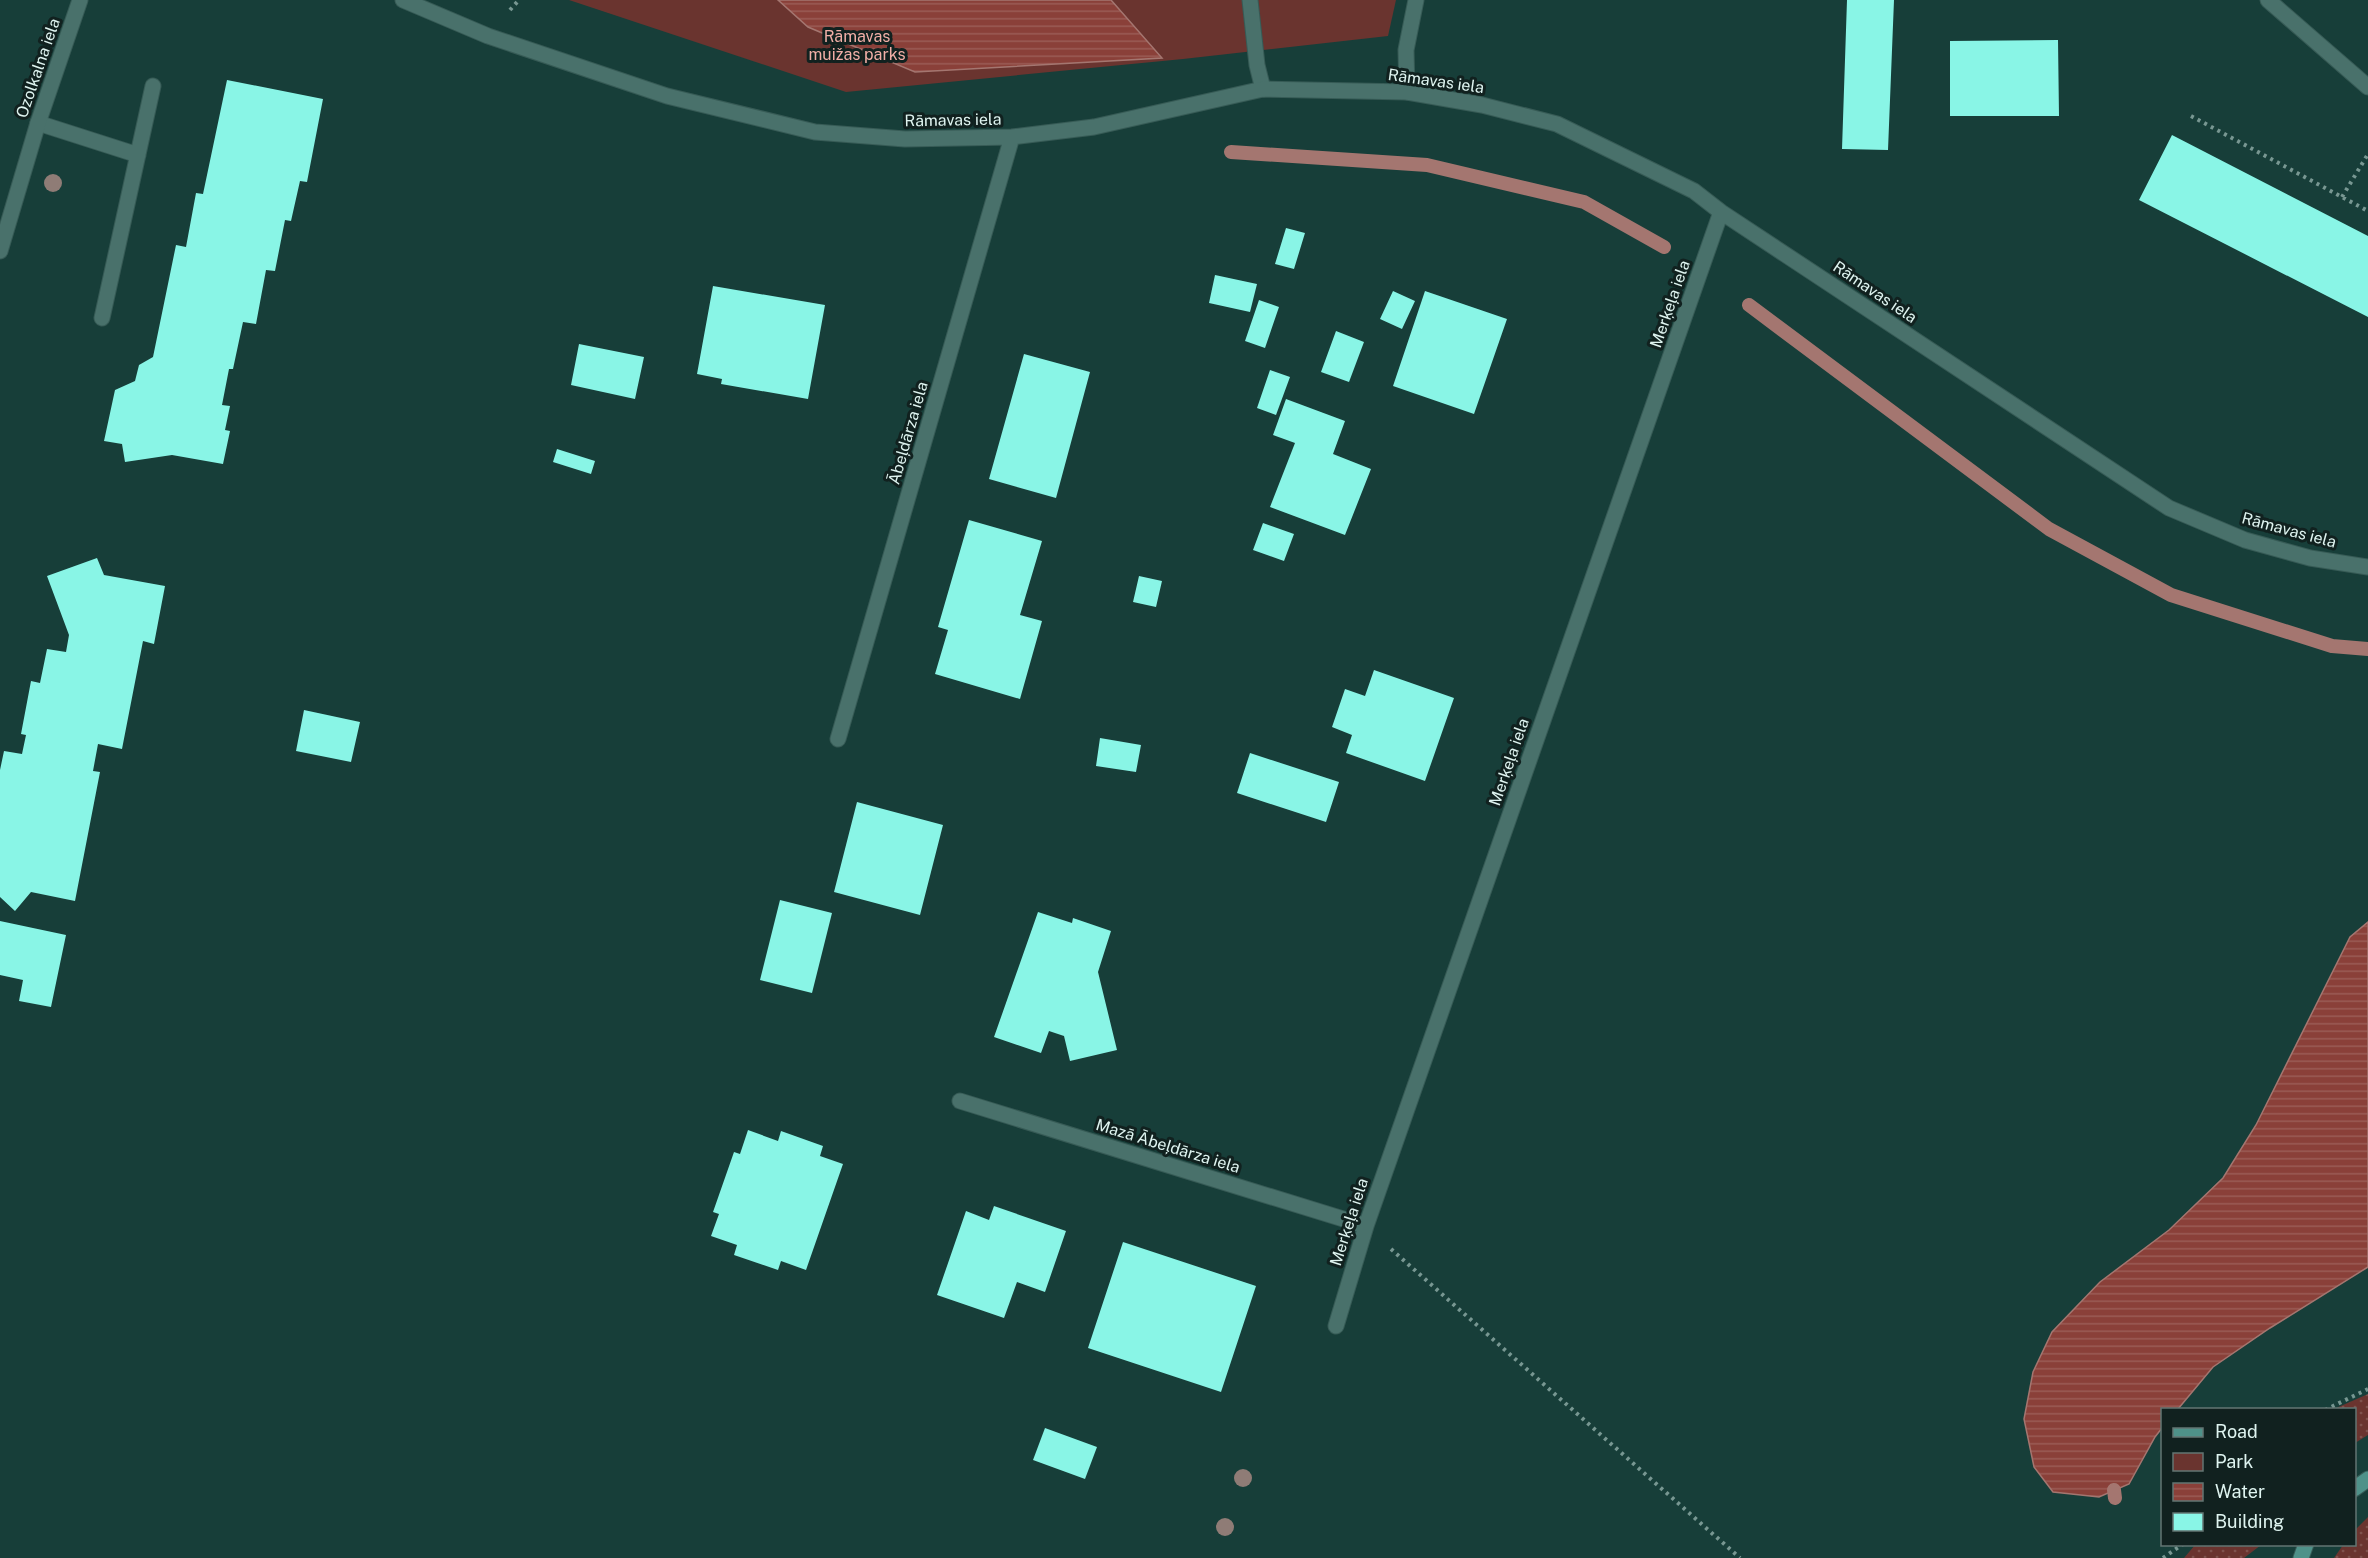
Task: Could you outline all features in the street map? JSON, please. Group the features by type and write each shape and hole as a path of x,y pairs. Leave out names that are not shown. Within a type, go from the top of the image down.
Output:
{"street":[{"name":"Ozolkalna iela","path":"0,251 38,123 80,0"},
{"name":"Rāmavas iela","path":"403,0 488,36 667,96 815,132 905,139 1012,137 1094,127 1263,89 1407,92 1482,105 1557,124 1694,191 1721,212 2169,508 2245,540 2310,558 2368,567"},
{"path":"1250,0 1254,43 1263,89"},
{"path":"1407,92 1406,50 1416,0"},
{"path":"2268,0 2368,87"},
{"path":"102,318 153,86"},
{"path":"38,123 138,155"},
{"name":"Ābeļdārza iela","path":"838,739 1012,137"},
{"name":"Merķeļa iela","path":"1336,1326 1366,1226 1721,212"},
{"name":"Mazā Ābeļdārza iela","path":"960,1101 1366,1226"}],"path":[{"path":"2191,116 2368,211"},
{"path":"2342,197 2368,154"},
{"path":"1366,1226 1740,1558"},
{"path":"2329,1408 2368,1389"},
{"path":"2163,1558 2181,1546"}],"green space":[{"name":"Rāmavas muižas parks","path":"569,0 1396,0 1388,36 1183,59 846,92"},
{"path":"2368,1394 2368,1435 2356,1442 2356,1408 2336,1408"},
{"path":"2368,1517 2368,1558 2334,1558 2342,1546 2356,1546 2356,1529"},
{"path":"2194,1546 2260,1546 2244,1558 2184,1558"}],"water":[{"path":"778,0 1111,0 1162,58 915,72 808,27"},
{"path":"2368,922 2368,1267 2270,1328 2213,1367 2179,1408 2161,1408 2161,1429 2129,1484 2099,1497 2053,1492 2034,1467 2024,1419 2033,1372 2052,1332 2100,1282 2169,1230 2223,1178 2256,1125 2350,937"}],"building":[{"path":"1847,0 1894,0 1888,150 1842,149"},
{"path":"2058,40 2059,116 1950,116 1950,41"},
{"path":"227,80 323,99 307,182 300,181 291,221 285,220 275,271 266,270 256,324 243,322 233,369 229,369 222,405 230,406 225,430 230,431 223,464 172,455 125,462 122,444 104,441 115,390 135,381 139,365 153,357 176,245 186,247 196,193 203,194"},
{"path":"2172,135 2368,236 2368,317 2139,200"},
{"path":"1286,228 1305,233 1294,269 1275,264"},
{"path":"1215,275 1257,284 1250,312 1209,303"},
{"path":"713,286 825,305 808,399 721,384 722,379 697,374"},
{"path":"1393,291 1415,301 1402,329 1380,319"},
{"path":"1425,291 1507,319 1474,414 1393,386"},
{"path":"1259,300 1279,307 1265,348 1245,341"},
{"path":"1336,331 1364,342 1349,382 1321,372"},
{"path":"579,344 644,357 635,399 571,385"},
{"path":"1024,354 1090,372 1056,498 989,479"},
{"path":"1270,370 1290,377 1276,415 1257,408"},
{"path":"1286,399 1345,421 1333,454 1371,469 1345,535 1270,507 1295,443 1273,435"},
{"path":"557,449 595,461 591,474 553,462"},
{"path":"969,520 1042,541 1020,615 1042,621 1020,699 935,674 948,630 938,627"},
{"path":"1263,523 1294,534 1284,561 1253,550"},
{"path":"97,558 104,575 165,586 154,644 143,641 122,749 98,744 93,771 100,772 75,901 31,892 15,911 0,897 0,770 4,751 22,754 26,735 21,734 31,681 40,683 47,649 66,652 69,635 47,576"},
{"path":"1139,576 1162,581 1156,607 1133,602"},
{"path":"1374,670 1454,698 1425,781 1346,753 1352,735 1332,727 1345,689 1365,696"},
{"path":"304,710 360,722 351,762 296,751"},
{"path":"1100,738 1141,745 1136,772 1096,766"},
{"path":"1250,753 1339,782 1326,822 1237,793"},
{"path":"857,802 943,825 920,915 834,892"},
{"path":"780,900 832,913 812,993 760,980"},
{"path":"1038,912 1072,923 1073,918 1111,931 1098,972 1117,1050 1070,1061 1064,1036 1049,1031 1041,1053 994,1037"},
{"path":"0,921 66,935 51,1007 19,1001 23,980 0,975"},
{"path":"748,1130 778,1141 781,1131 823,1146 820,1156 843,1164 806,1270 781,1261 778,1270 734,1255 737,1245 711,1236 719,1214 713,1212 734,1152 740,1154"},
{"path":"994,1206 1066,1231 1045,1292 1017,1282 1004,1318 937,1295 966,1211 989,1220"},
{"path":"1123,1242 1256,1286 1221,1392 1088,1348"},
{"path":"1045,1428 1097,1447 1085,1479 1033,1460"}],"waterway":[{"path":"1231,152 1427,165 1584,202 1664,247"},
{"path":"1749,305 2049,529 2171,595 2332,646 2368,649"},
{"path":"2114,1490 2115,1498"}]}
